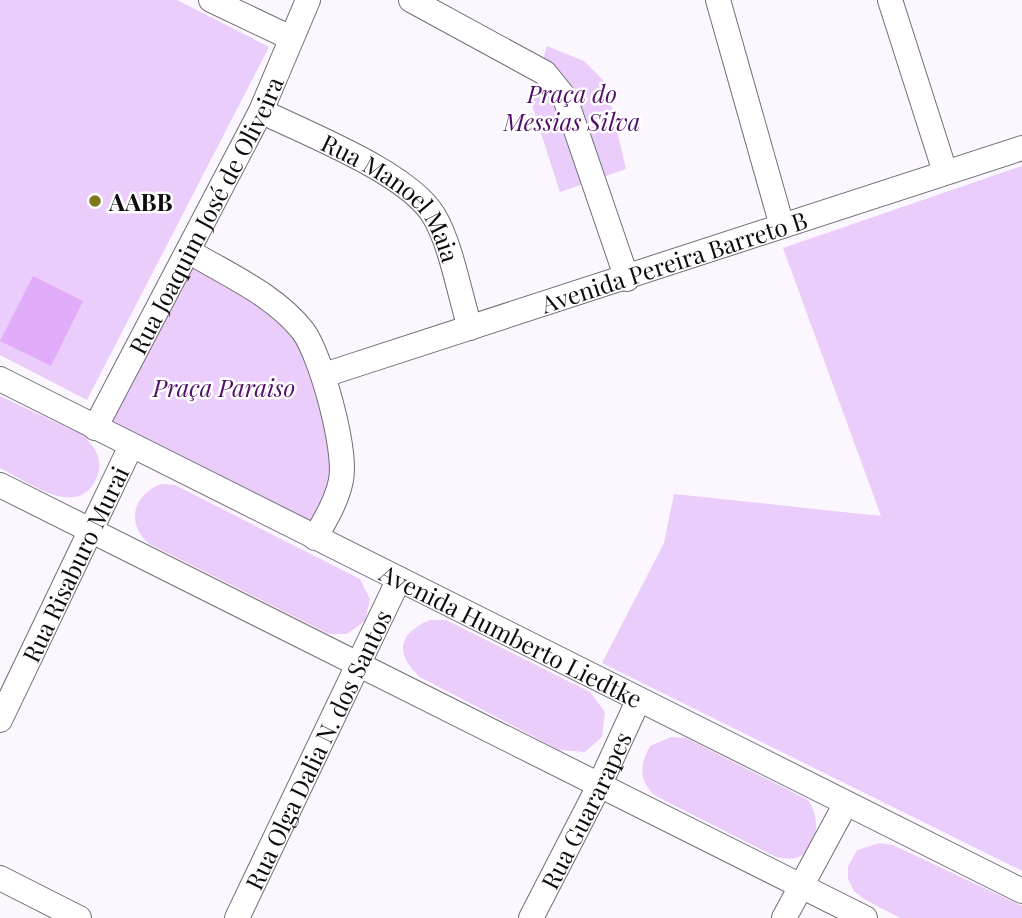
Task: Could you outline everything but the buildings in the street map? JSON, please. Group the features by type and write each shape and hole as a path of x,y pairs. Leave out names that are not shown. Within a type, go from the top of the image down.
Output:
{"street":[{"path":"211,0 291,38"},
{"name":"Rua Joaquim José de Oliveira","path":"95,428 190,252 261,111 308,0"},
{"path":"411,0 545,73 565,98 627,279"},
{"path":"718,0 782,226"},
{"path":"890,0 946,172"},
{"name":"Rua Manoel Maia","path":"261,111 399,180 422,198 441,228 470,328"},
{"name":"Avenida Pereira Barreto B","path":"324,375 627,279 1022,148"},
{"path":"190,252 273,302 304,332 324,375 340,450 342,478 334,502 315,538"},
{"name":"Avenida Humberto Liedtke","path":"0,379 845,805 1022,891"},
{"name":"Rua Risaburo Murai","path":"0,720 131,446"},
{"path":"0,485 865,918"},
{"name":"Rua Olga Dalia N. dos Santos","path":"237,918 399,579"},
{"name":"Rua Guararapes","path":"531,918 599,786 638,701"},
{"path":"784,918 845,805"},
{"path":"0,878 79,918"}],"green space":[{"name":"AABB","path":"0,0 177,0 269,47 87,400 0,355"},
{"name":"Praça do Messias Silva","path":"547,46 584,61 606,83 626,169 560,192 530,99"},
{"path":"1022,166 1022,871 602,663 664,543 674,494 881,516 783,248"},
{"name":"Praça Paraiso","path":"190,252 304,332 340,450 315,538 95,428"},
{"path":"0,396 83,435 94,448 99,463 98,474 90,488 80,496 54,495 0,468"},
{"path":"161,484 175,485 360,579 370,599 365,621 347,634 329,634 149,544 137,527 135,511 144,495"},
{"path":"430,620 446,620 590,692 605,712 602,737 585,752 559,750 420,677 406,660 403,645 411,631"},
{"path":"671,737 686,738 808,800 816,823 816,834 807,852 788,859 774,856 654,795 643,777 644,759 650,746"},
{"path":"880,843 893,845 1022,906 1022,918 900,918 864,899 854,891 848,879 848,867 857,850"}],"shaded area":[{"path":"33,276 83,301 51,366 0,341"}],"place":[{"name":"AABB","path":"95,201"}]}
